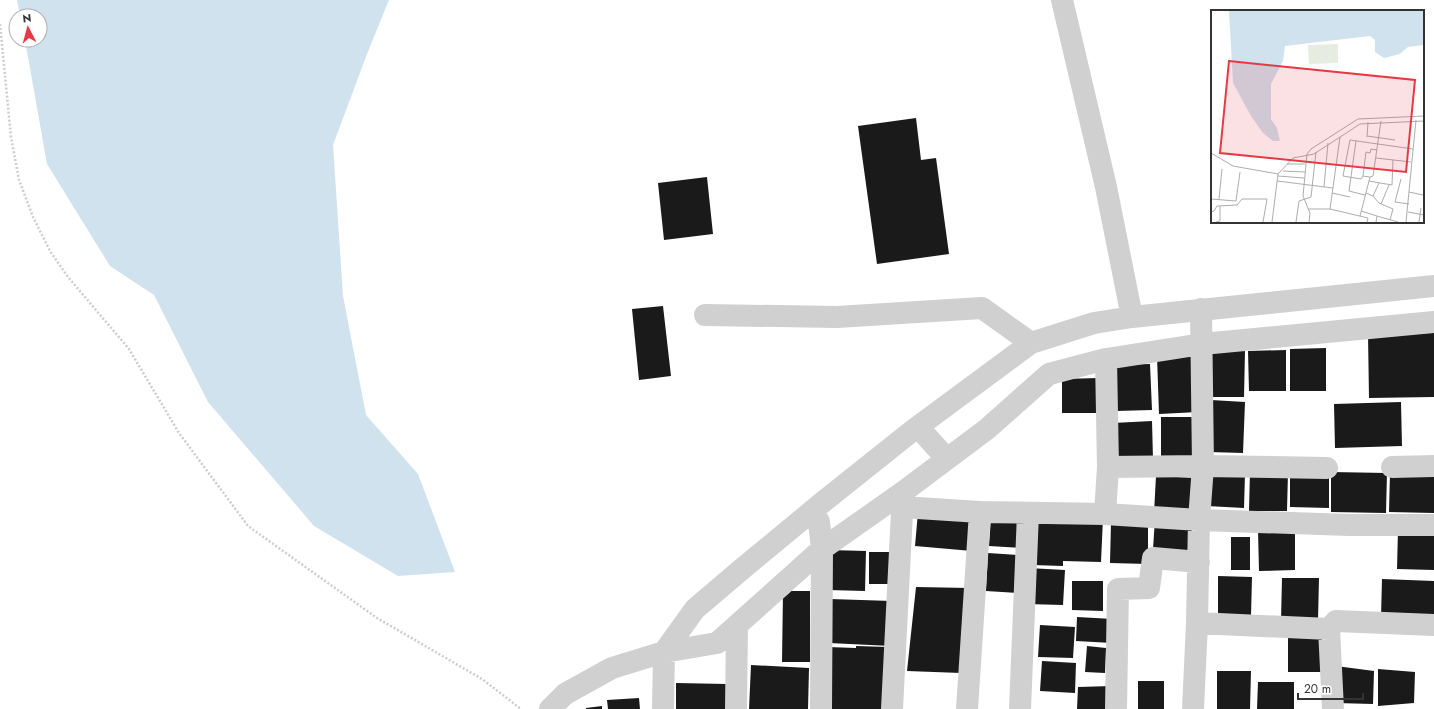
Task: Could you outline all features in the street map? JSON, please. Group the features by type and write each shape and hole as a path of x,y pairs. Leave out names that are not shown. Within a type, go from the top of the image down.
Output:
{"street":[{"path":"1062,0 1106,187 1132,317"},
{"path":"663,709 664,652 695,609 814,510 918,427 1031,343 1094,323 1132,317 1434,286"},
{"path":"705,314 837,317 982,308 1031,343"},
{"path":"1193,709 1202,466 1201,309"},
{"path":"550,709 565,694 612,668 664,652 717,643 822,549 902,500 947,459 987,429 1049,374 1106,358 1202,344 1434,322"},
{"path":"1105,514 1108,467 1106,358"},
{"path":"918,427 947,459"},
{"path":"1108,467 1202,466 1327,468"},
{"path":"1392,467 1434,466"},
{"path":"902,500 980,512 1105,514 1199,520 1348,525 1434,525"},
{"path":"892,709 902,500"},
{"path":"814,510 819,522 822,549 821,709"},
{"path":"967,709 980,512"},
{"path":"1020,709 1028,513"},
{"path":"1116,709 1118,589 1150,588 1153,558 1199,562"},
{"path":"1332,709 1329,629 1336,621 1434,626"},
{"path":"1197,623 1329,629"},
{"path":"736,709 737,625"}],"path":[{"path":"0,24 11,137 19,180 33,217 50,251 68,277 129,349 179,433 248,526 377,618 482,679 521,709"}],"water":[{"path":"17,0 389,0 333,145 343,296 366,415 418,474 455,572 398,576 314,526 208,402 154,295 110,266 47,164 26,48 48,48 48,8 18,8"}],"building":[{"path":"916,118 921,160 936,158 949,254 877,264 858,126"},
{"path":"707,177 713,234 664,240 658,183"},
{"path":"663,306 671,376 639,380 632,309"},
{"path":"1434,333 1434,397 1369,398 1368,334"},
{"path":"1326,348 1326,391 1290,391 1290,349"},
{"path":"1286,350 1286,391 1249,391 1248,351"},
{"path":"1212,351 1245,351 1244,397 1212,397"},
{"path":"1195,355 1198,412 1159,414 1157,356"},
{"path":"1150,364 1152,410 1116,411 1114,365"},
{"path":"1098,378 1099,413 1062,413 1062,379"},
{"path":"1211,400 1245,402 1243,453 1209,452"},
{"path":"1401,402 1402,446 1335,448 1334,404"},
{"path":"1161,417 1198,417 1198,463 1161,464"},
{"path":"1152,421 1153,459 1114,460 1113,423"},
{"path":"1250,471 1288,472 1287,511 1249,511"},
{"path":"1331,472 1387,473 1386,513 1331,512"},
{"path":"1209,473 1245,474 1244,508 1207,506"},
{"path":"1390,473 1434,474 1434,513 1389,512"},
{"path":"1290,474 1329,474 1329,508 1290,507"},
{"path":"1156,476 1195,478 1193,515 1154,513"},
{"path":"918,512 975,517 972,551 915,546"},
{"path":"1034,517 1103,518 1101,562 1063,561 1063,566 1032,565"},
{"path":"991,518 1024,520 1023,548 989,546"},
{"path":"1155,519 1193,522 1189,551 1153,549"},
{"path":"1111,522 1148,522 1148,564 1110,563"},
{"path":"1295,529 1295,570 1259,571 1258,530"},
{"path":"1398,529 1434,530 1434,570 1397,569"},
{"path":"1231,537 1250,537 1250,570 1231,570"},
{"path":"829,550 866,551 865,591 828,590"},
{"path":"869,552 894,552 892,584 869,584"},
{"path":"988,553 1020,555 1019,593 986,591"},
{"path":"1028,568 1065,570 1063,605 1027,604"},
{"path":"1218,576 1252,577 1251,616 1218,615"},
{"path":"1282,578 1319,578 1318,620 1281,620"},
{"path":"1382,579 1434,581 1434,620 1381,617"},
{"path":"1072,581 1103,581 1103,611 1072,610"},
{"path":"916,587 970,588 961,673 907,671"},
{"path":"783,591 810,591 810,662 782,662"},
{"path":"830,599 892,601 891,646 829,643"},
{"path":"1077,617 1113,619 1112,643 1076,641"},
{"path":"1040,625 1075,627 1073,658 1038,657"},
{"path":"1288,638 1322,638 1321,672 1288,672"},
{"path":"856,646 888,647 886,709 826,709 828,647 856,648"},
{"path":"1087,646 1106,648 1105,673 1085,672"},
{"path":"1042,661 1076,663 1075,693 1040,691"},
{"path":"751,665 809,668 808,709 749,709"},
{"path":"1336,666 1374,671 1373,704 1336,703"},
{"path":"1378,669 1415,672 1414,703 1378,706"},
{"path":"1217,671 1251,671 1250,709 1217,709"},
{"path":"1138,681 1164,681 1164,709 1138,709"},
{"path":"1258,682 1294,682 1294,709 1257,709"},
{"path":"676,683 727,684 727,709 676,709"},
{"path":"1112,686 1111,709 1077,709 1078,687"},
{"path":"639,698 640,709 608,709 607,700"},
{"path":"602,706 602,709 586,709 586,708"}]}
